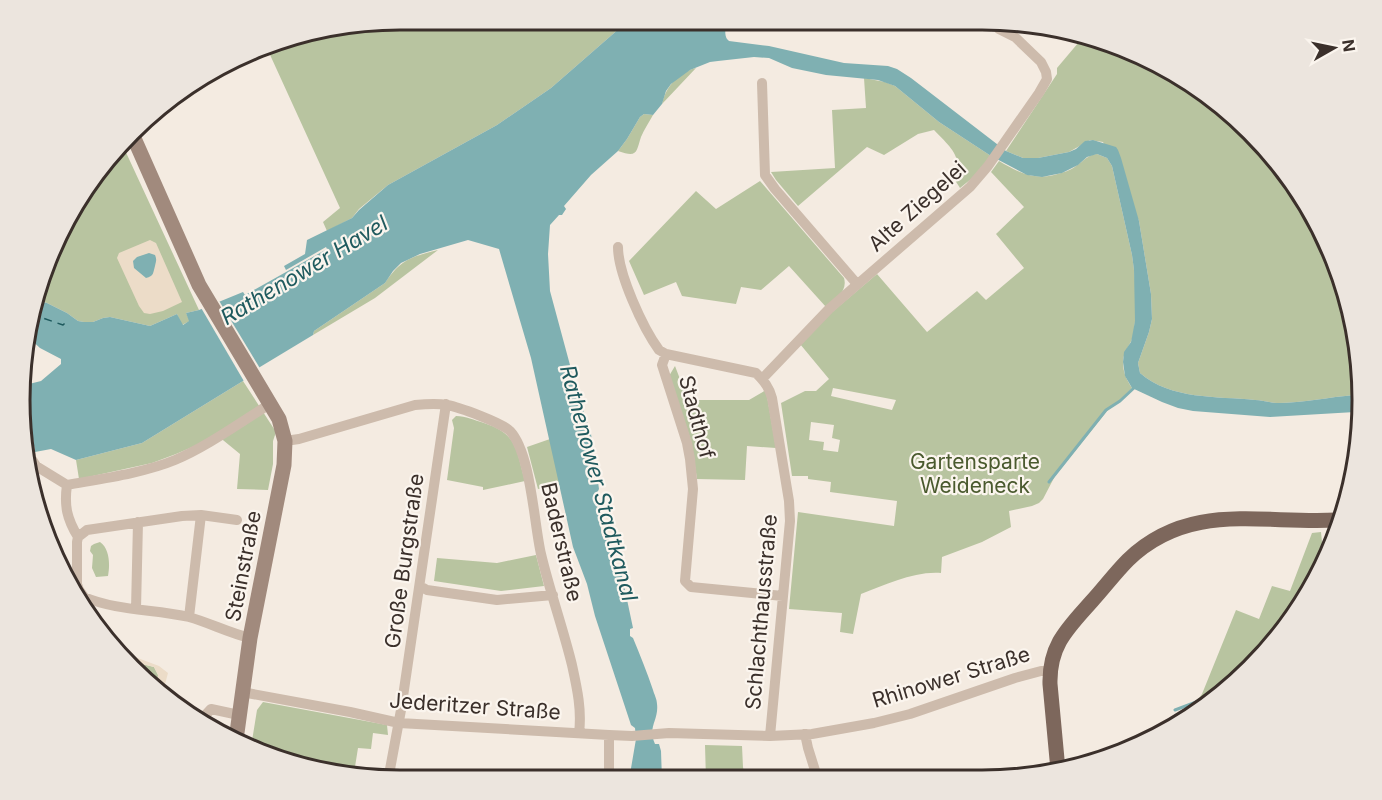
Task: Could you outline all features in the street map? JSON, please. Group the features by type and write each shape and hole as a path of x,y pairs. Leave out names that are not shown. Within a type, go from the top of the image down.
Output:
{"main road":[{"name":"Steinstraße","path":"135,141 191,268 205,296 279,419 285,441 285,465 250,638 237,732"},
{"name":"Rhinower Straße","path":"1050,671 1058,642 1071,625 1129,560 1161,536 1181,527 1212,520 1332,520"},
{"path":"1050,671 1057,762"}],"street":[{"name":"Alte Ziegelei","path":"762,379 829,309 970,188 1039,93 1047,79 1041,62 1015,37 1004,31"},
{"path":"762,83 765,175 857,284"},
{"name":"Stadthof","path":"618,247 619,263 631,298 655,345 666,354 662,365 687,443 693,489 685,581 691,587 783,596"},
{"path":"666,354 756,373 762,379"},
{"name":"Schlachthausstraße","path":"762,379 772,398 789,501 790,521 770,736"},
{"path":"36,466 67,485 146,469 175,460 217,438 270,404"},
{"path":"285,441 299,439 415,405 446,404"},
{"name":"Große Burgstraße","path":"390,770 420,586 446,404"},
{"name":"Baderstraße","path":"446,404 507,428 522,453 541,554 566,639 579,696 579,733"},
{"path":"67,485 65,498 69,523 78,537"},
{"path":"189,617 201,515"},
{"path":"77,580 76,542 78,537 87,530 182,516 201,515 237,520"},
{"path":"136,609 138,522"},
{"path":"420,586 427,590 497,600 553,595"},
{"path":"87,598 136,609 189,617 250,638"},
{"name":"Rhinower Straße","path":"636,735 652,733 770,736 805,734 873,723 910,714 1015,678 1050,671"},
{"name":"Jederitzer Straße","path":"242,692 399,723 636,735"},
{"path":"206,715 211,709 239,715"},
{"path":"805,734 815,770"},
{"path":"609,735 609,770"}],"green space":[{"path":"618,30 551,88 497,125 388,185 359,209 352,218 327,231 323,222 340,208 270,54 328,37 376,31"},
{"path":"1078,43 1124,58 1188,92 1244,138 1290,194 1324,258 1345,328 1352,395 1277,403 1210,397 1166,388 1140,373 1138,363 1152,319 1151,294 1139,221 1103,142 1090,140 1069,152 1038,158 1023,158 1006,151 1057,74 1057,68"},
{"path":"696,68 662,104 674,81 684,73"},
{"path":"864,78 895,86 939,122 991,156 976,175 960,188 953,177 957,164 956,157 934,130 918,134 884,155 867,147 798,206 771,172 835,168 832,110 866,108"},
{"path":"644,114 653,115 642,134 637,150 633,154 618,151 640,117"},
{"path":"126,152 199,310 186,313 190,321 182,325 177,314 150,326 110,317 93,322 78,321 44,302 50,281 68,236 92,194"},
{"name":"Gartensparte Weideneck","path":"1094,155 1107,158 1112,166 1132,255 1136,316 1133,336 1123,362 1125,375 1132,388 1107,411 1055,476 1039,503 1009,511 1011,527 982,542 942,557 941,573 910,576 861,594 853,634 840,632 842,613 789,609 798,512 894,526 897,501 830,492 831,482 808,479 808,476 792,476 781,403 805,391 816,391 829,379 800,344 831,313 877,274 927,332 977,291 986,300 1024,268 996,234 1024,207 991,172 999,161 1025,174 1046,176 1068,171","holes":["833,388 896,400 892,410 831,396","811,422 834,425 832,438 840,440 838,452 823,450 824,442 809,440"]},
{"path":"760,181 844,278 844,287 837,298 826,307 789,266 761,290 741,287 736,304 682,296 676,282 644,295 629,261 696,191 716,209"},
{"path":"438,250 375,298 313,335 314,331 385,283 407,260"},
{"path":"675,366 688,400 749,400 766,390 776,448 747,446 745,480 697,479 691,441 669,376"},
{"path":"243,381 276,432 268,490 237,489 240,454 218,436 152,463 79,479 76,460 142,443"},
{"path":"456,416 470,418 495,427 510,438 517,452 525,481 483,490 483,487 447,480 454,428 452,420"},
{"path":"550,439 560,485 538,489 527,447"},
{"path":"1321,532 1322,546 1290,606 1244,662 1196,702 1202,694 1236,610 1259,619 1272,586 1290,591 1312,533"},
{"path":"100,542 106,549 109,572 108,576 96,577 92,568 93,555 90,551 91,546"},
{"path":"536,555 544,586 501,591 434,581 437,558 497,563"},
{"path":"140,663 154,667 158,679"},
{"path":"263,702 387,725 388,735 373,733 371,749 358,748 355,767 328,763 252,739 257,710"},
{"path":"705,745 742,746 743,770 706,770"}],"shaded area":[{"path":"150,240 156,243 182,302 150,314 144,313 139,306 117,258 119,253"},
{"path":"133,656 159,666 168,673 165,685 158,679 154,667 140,663"}],"water":[{"name":"Rathenower Havel","path":"618,30 726,30 729,41 769,46 844,63 888,66 897,69 1006,151 1023,158 1038,158 1069,152 1085,141 1093,140 1116,147 1139,221 1151,294 1152,319 1138,363 1140,373 1166,388 1210,397 1277,403 1352,395 1351,412 1270,417 1193,411 1162,402 1132,388 1125,376 1123,362 1124,352 1131,342 1135,321 1134,270 1112,166 1107,158 1097,154 1087,157 1078,165 1062,173 1042,177 1027,175 991,156 939,122 895,86 878,80 826,75 792,68 769,58 754,57 710,62 690,70 671,84 662,104 653,115 644,114 640,117 618,151 591,175 564,206 566,209 562,215 559,215 550,225 548,254 550,291 591,434 599,489 596,495 602,536 609,538 616,570 621,571 633,628 630,629 630,636 633,638 657,700 652,733 655,744 659,744 661,751 662,770 631,770 636,739 635,728 631,725 595,616 587,584 573,547 531,358 499,249 468,240 420,254 401,263 385,283 314,331 313,335 142,443 76,460 51,449 35,452 31,424 31,384 41,381 61,364 61,359 35,343 44,302 84,322 110,317 150,326 177,314 183,325 189,321 186,313 243,292 245,295 327,249 326,247 286,270 284,266 305,254 307,240 352,218 388,185 497,125 551,88"},
{"path":"149,253 155,255 156,260 153,274 146,278 134,268 133,261"}],"pier":[{"path":"218,299 261,370 245,383 200,306"}],"waterway":[{"path":"1049,482 1106,410 1136,386"},
{"path":"1175,710 1196,702"}],"ferry route":[{"path":"40,317 63,325 66,322"}],"water label":[{"name":"Rathenower Stadtkanal","path":"599,483"}]}
